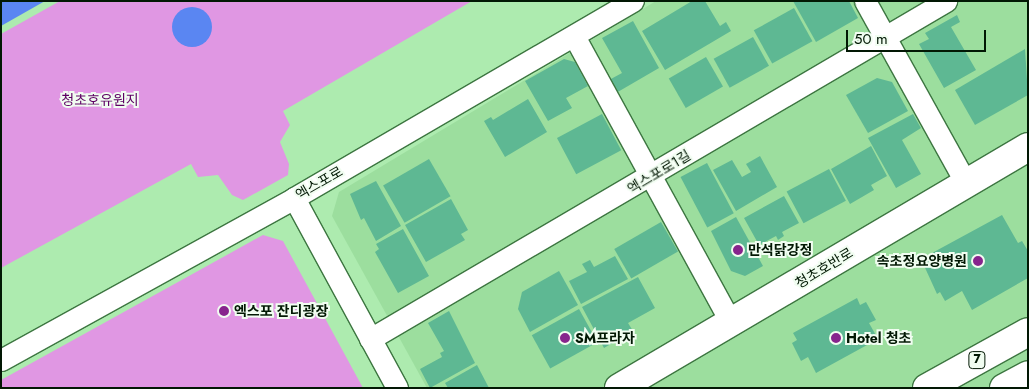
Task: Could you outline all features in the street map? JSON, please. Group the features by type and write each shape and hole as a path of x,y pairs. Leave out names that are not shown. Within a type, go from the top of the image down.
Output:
{"street":[{"name":"엑스포로","path":"1,360 294,198 633,1"},
{"path":"865,1 966,183"},
{"name":"엑스포로1길","path":"370,339 651,177 946,1"},
{"path":"574,36 731,323"},
{"name":"청초호반로","path":"619,388 1028,147"},
{"path":"294,198 397,388"},
{"name":"7","path":"927,388 1028,332"}],"shaded area":[{"path":"656,1 1028,1 1028,388 427,388 332,216 339,192"}],"green space":[{"name":"청초호유원지","path":"60,1 472,1 283,111 290,125 280,142 289,164 288,175 243,200 232,195 218,175 198,177 191,164 1,268 1,34"},
{"name":"엑스포 잔디광장","path":"263,235 283,241 363,388 1,388 1,380"}],"water":[{"path":"1,1 45,1 1,26"},
{"path":"192,7 206,13 212,27 206,41 192,47 178,41 172,27 178,13"}],"building":[{"path":"692,1 705,1 720,26 726,22 731,31 665,70 642,31"},
{"path":"793,1 849,1 858,18 816,42"},
{"path":"794,8 812,41 772,64 754,30"},
{"path":"957,15 960,22 951,27 976,70 944,88 919,44 929,39 925,33"},
{"path":"633,21 659,68 616,93 609,80 622,73 602,38"},
{"path":"753,37 769,66 730,88 714,59"},
{"path":"1025,49 1028,95 975,125 955,90"},
{"path":"706,57 723,86 686,108 669,78"},
{"path":"564,59 575,62 588,86 566,98 572,108 548,121 525,81"},
{"path":"877,78 892,82 908,111 868,133 846,95"},
{"path":"528,99 547,132 505,157 484,121 491,117 493,120"},
{"path":"602,114 621,150 576,174 557,138"},
{"path":"913,114 921,128 902,140 921,174 896,188 868,138"},
{"path":"871,146 887,176 871,185 874,190 850,204 831,169"},
{"path":"760,156 777,187 736,211 713,170 732,160 742,177 751,172 746,164"},
{"path":"429,159 450,196 405,223 383,186"},
{"path":"707,163 734,213 707,227 681,177"},
{"path":"829,169 846,201 804,223 787,192"},
{"path":"376,181 401,226 376,241 364,218 361,220 350,194"},
{"path":"784,196 799,223 782,232 784,236 778,240 776,236 759,245 744,218"},
{"path":"451,199 468,230 461,234 465,240 426,262 405,225"},
{"path":"1002,215 1018,243 1022,241 1028,251 1028,278 972,310 962,291 945,301 940,292 937,294 921,259"},
{"path":"736,217 763,266 745,276 731,271 711,231"},
{"path":"661,222 678,251 631,278 614,249"},
{"path":"403,229 429,276 398,293 375,252 379,249 376,244"},
{"path":"615,256 628,279 581,304 569,281 587,272 582,264 590,260 594,267"},
{"path":"559,271 578,305 530,332 518,309 522,292"},
{"path":"638,277 655,308 628,323 633,331 604,348 582,307"},
{"path":"857,298 860,305 866,302 876,320 869,323 878,339 816,373 808,357 801,361 792,343 797,340 793,333"},
{"name":"SM프라자","path":"579,309 597,342 550,368 532,335"},
{"path":"449,311 475,363 430,388 420,369 442,357 440,353 444,351 428,323"},
{"path":"477,365 489,388 448,388 445,383"}],"place":[{"name":"만석닭강정","path":"738,250"},
{"name":"속초정요양병원","path":"978,261"},
{"name":"엑스포 잔디광장","path":"224,311"},
{"name":"SM프라자","path":"565,338"},
{"name":"Hotel 청초","path":"836,338"}]}
